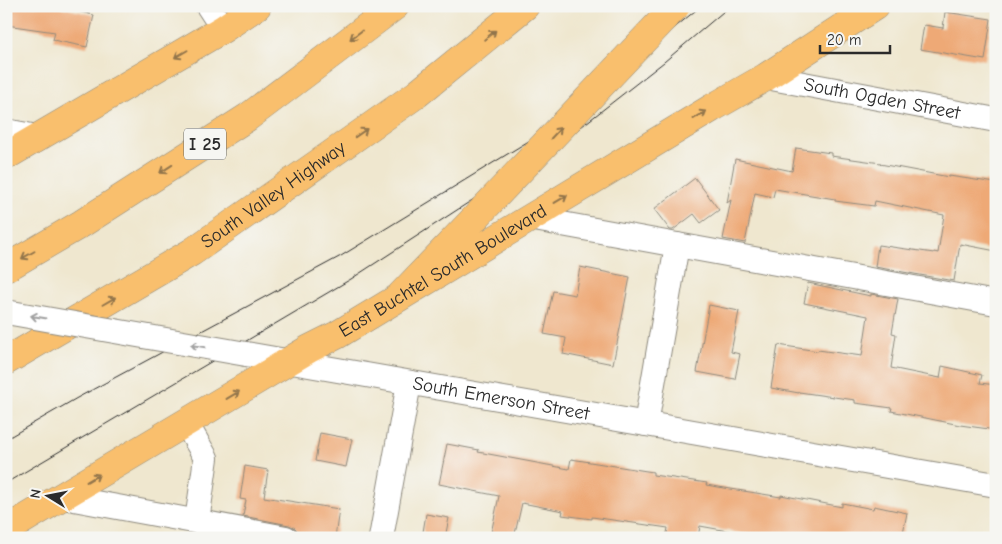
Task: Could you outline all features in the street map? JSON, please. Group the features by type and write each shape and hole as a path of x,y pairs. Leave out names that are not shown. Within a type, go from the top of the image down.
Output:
{"main road":[{"path":"6,156 223,29 257,6"},
{"name":"I 25","path":"6,268 81,224 248,117 396,6"},
{"name":"South Valley Highway","path":"6,361 192,252 417,94 526,6"},
{"path":"400,296 676,6"},
{"name":"East Buchtel South Boulevard","path":"6,530 309,349 337,335 766,77 875,6"}],"street":[{"path":"208,6 223,29"},
{"name":"South Ogden Street","path":"766,77 996,120"},
{"path":"6,131 37,137"},
{"path":"529,218 996,303"},
{"path":"646,424 677,244"},
{"name":"South Emerson Street","path":"6,312 996,486"},
{"path":"381,538 409,383"},
{"path":"186,423 206,458 197,522"},
{"path":"63,497 286,538"}],"building":[{"path":"6,6 55,6 94,15 87,47 53,40 55,32 6,25"},
{"path":"945,12 991,19 985,60 920,49 924,25 943,28"},
{"path":"796,148 831,153 831,156 881,163 949,177 996,183 996,251 960,244 954,281 875,267 878,245 938,253 944,215 875,201 874,206 835,201 835,199 775,189 773,197 755,193 745,243 723,239 731,200 727,203 735,159 792,171"},
{"path":"695,178 719,210 701,223 694,214 673,230 670,230 654,209"},
{"path":"580,267 630,277 613,364 563,354 566,338 544,334 553,291 575,295"},
{"path":"808,283 871,296 871,294 898,299 892,333 896,334 891,368 940,378 942,366 982,375 980,383 996,385 996,430 891,411 892,408 855,403 855,400 771,388 778,345 862,356 868,316 804,303"},
{"path":"709,305 739,311 731,352 740,354 735,379 697,372"},
{"path":"320,433 352,439 346,467 315,461"},
{"path":"447,444 479,450 478,452 569,469 571,459 653,472 653,475 707,483 706,485 781,497 781,495 842,507 842,503 873,509 874,506 907,513 902,538 767,538 700,526 698,538 666,538 668,528 592,517 592,519 562,515 563,511 522,503 514,538 490,538 499,496 439,484"},
{"path":"245,466 268,470 264,497 339,509 335,538 299,538 299,533 289,525 243,516 246,500 240,499"},
{"path":"426,514 449,518 445,538 422,538"}],"tram line":[{"path":"6,439 77,398 341,256 563,120 701,6"},
{"path":"6,483 351,279 563,141 664,62 730,6"}]}
